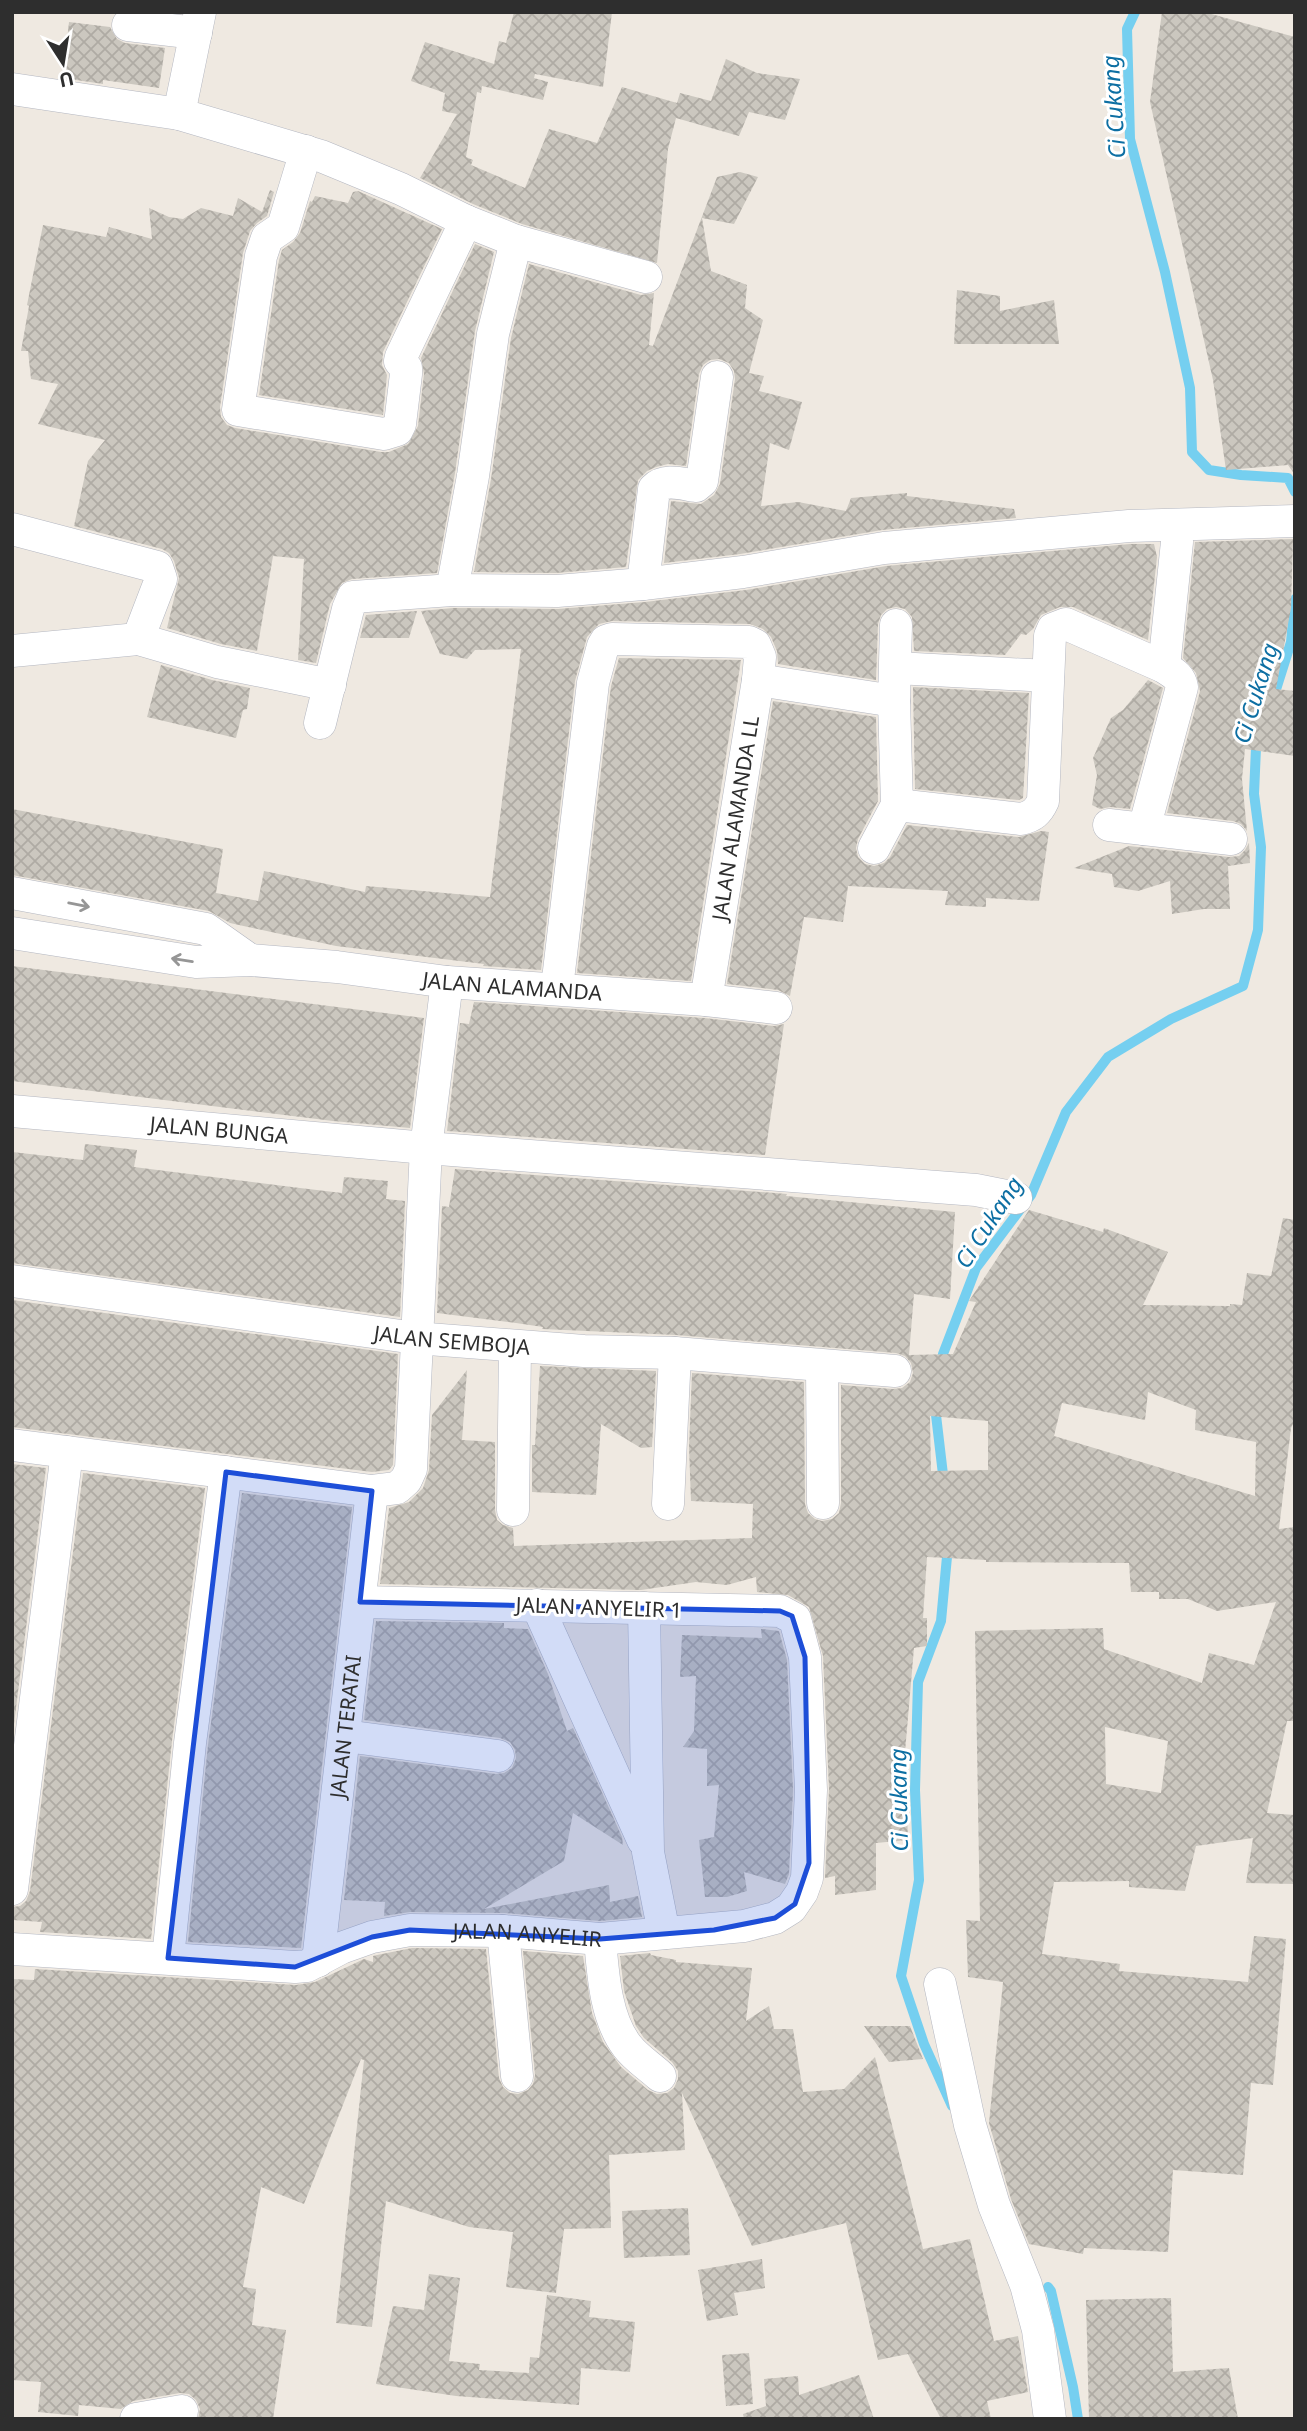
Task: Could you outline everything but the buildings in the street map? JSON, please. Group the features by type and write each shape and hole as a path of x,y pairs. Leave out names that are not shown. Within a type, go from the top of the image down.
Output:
{"street":[{"path":"128,25 198,23 179,114"},
{"path":"12,89 179,114 306,151 401,188 516,241 646,277"},
{"path":"306,151 283,227 267,238 261,256 238,410 384,434 397,430 406,374 401,357 466,220"},
{"path":"452,590 493,334 516,241"},
{"path":"643,584 654,489 659,484 668,482 696,486 702,481 717,377"},
{"path":"320,723 353,597 452,590 557,591 743,572 884,548 1129,526 1295,521"},
{"path":"12,528 157,567 161,572 161,579 138,639"},
{"path":"1164,667 1177,542"},
{"path":"897,805 1021,819 1031,817 1040,810 1043,800 1050,636 1053,629 1066,624 1164,667 1177,675 1182,687 1144,829"},
{"path":"874,848 897,805 894,701 896,625"},
{"path":"12,651 138,639 217,662 330,685"},
{"name":"JALAN ALAMANDA LL","path":"557,988 593,683 603,646 606,641 612,639 749,642 758,650 758,680 706,1000"},
{"path":"896,668 1048,676"},
{"path":"758,680 894,701"},
{"path":"1109,825 1231,839"},
{"path":"12,893 206,929 250,960"},
{"name":"JALAN ALAMANDA","path":"12,933 196,962 250,960 337,967 447,982 557,988 776,1008"},
{"path":"12,1445 372,1491 397,1488 406,1480 411,1469 414,1432 415,1338 426,1148 447,982"},
{"name":"JALAN BUNGA","path":"12,1111 426,1148 976,1190 1016,1198"},
{"name":"JALAN SEMBOJA","path":"12,1281 415,1338 515,1347 675,1353 895,1371"},
{"path":"513,1510 515,1347"},
{"path":"668,1504 675,1353"},
{"path":"822,1366 823,1503"},
{"path":"12,1889 67,1451"},
{"path":"167,1958 190,1743 226,1472"},
{"name":"JALAN TERATAI","path":"318,1961 372,1491"},
{"name":"JALAN ANYELIR 1","path":"360,1602 787,1613 795,1619 805,1657"},
{"path":"537,1605 648,1852"},
{"path":"644,1608 648,1852 664,1933"},
{"name":"JALAN ANYELIR","path":"12,1950 295,1967 307,1966 341,1948 372,1937 410,1930 503,1931 600,1939 714,1930 775,1918 792,1908 802,1892 809,1863 811,1790 805,1657"},
{"path":"345,1736 498,1756"},
{"path":"503,1931 517,2076"},
{"path":"600,1939 604,1985 615,2023 627,2046 660,2076"},
{"path":"940,1984 970,2125 994,2205 1026,2285 1038,2330 1050,2419"},
{"path":"136,2419 182,2411"}],"highlighted area":[{"path":"226,1472 372,1491 360,1602 780,1611 792,1616 805,1657 809,1863 795,1904 775,1918 714,1930 600,1939 410,1930 372,1937 295,1967 168,1958"}],"waterway":[{"name":"Ci Cukang","path":"1135,12 1127,29 1130,139 1165,272 1190,388 1192,452 1209,470 1288,478 1295,492"},
{"name":"Ci Cukang","path":"1273,699 1291,642 1295,599"},
{"name":"Ci Cukang","path":"942,1364 943,1354 976,1268 1031,1195 1066,1112 1108,1057 1171,1019 1243,986 1258,930 1261,847 1254,794 1256,748 1259,740"},
{"name":"Ci Cukang","path":"938,1404 936,1415 944,1483"},
{"name":"Ci Cukang","path":"948,1546 941,1621 918,1682 915,1790 919,1880 901,1976 924,2044 952,2106"},
{"name":"Ci Cukang","path":"1048,2287 1073,2387 1078,2419"}]}
